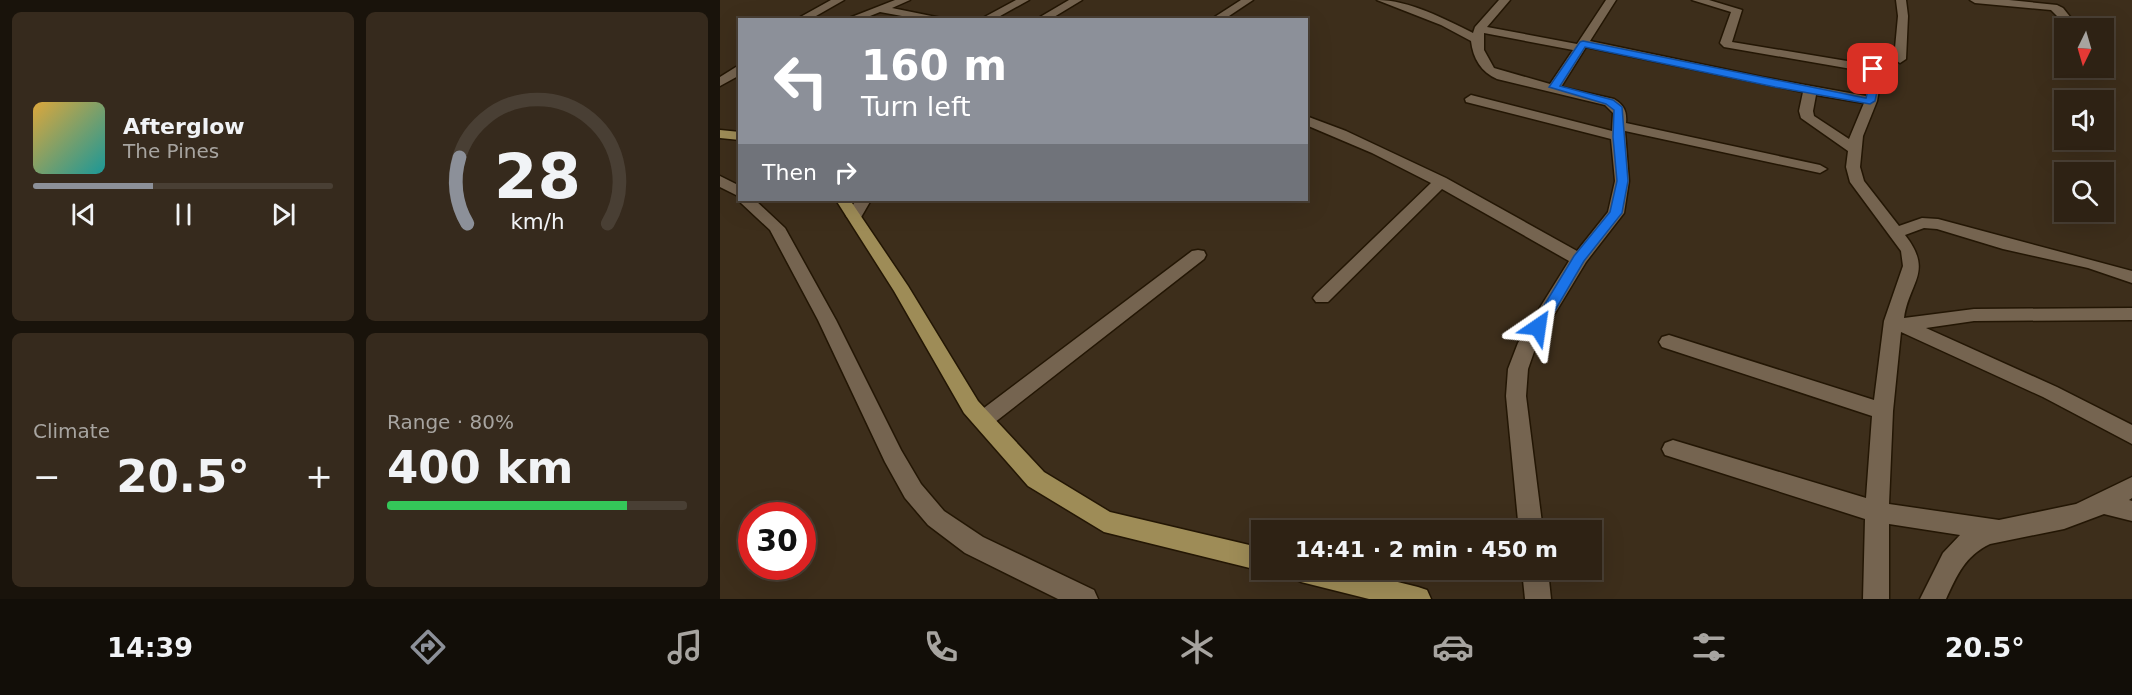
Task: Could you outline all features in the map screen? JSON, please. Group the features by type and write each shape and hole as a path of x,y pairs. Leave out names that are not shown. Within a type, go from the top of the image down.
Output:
{"main road":[{"path":"720,134 738,136"},
{"path":"853,205 972,407 1036,479 1104,521 1251,557"},
{"path":"1341,580 1418,599"}],"street":[{"path":"804,18 839,0"},
{"path":"854,18 905,0"},
{"path":"988,18 1024,0"},
{"path":"1044,18 1077,0"},
{"path":"1218,18 1248,0"},
{"path":"1382,0 1478,34 1581,46 1870,101"},
{"path":"1478,34 1505,0"},
{"path":"1554,87 1611,0"},
{"path":"1697,0 1737,10 1727,45 1873,69 1876,73 1870,101 1856,136 1853,167 1857,182 1909,251 1912,266 1898,323 1883,411 1877,512 1876,599"},
{"path":"1900,59 1903,16 1901,0"},
{"path":"1976,0 2009,5 2053,7 2066,18"},
{"path":"879,9 934,18"},
{"path":"1478,34 1490,71 1616,106 1620,114 1622,181 1616,213 1579,259 1528,343 1518,369 1516,396 1530,520"},
{"path":"1810,91 1806,111 1808,118 1854,148"},
{"path":"1471,99 1619,132 1820,169"},
{"path":"1308,121 1367,145 1441,181 1579,259"},
{"path":"720,180 738,192"},
{"path":"1322,298 1441,181"},
{"path":"747,201 777,228 827,320 893,456 913,491 936,518 974,545 1085,599"},
{"path":"1896,233 1918,224 1932,223 2092,264 2132,277"},
{"path":"983,420 1198,255"},
{"path":"2092,264 2132,262"},
{"path":"1898,323 1974,315 2132,314"},
{"path":"1898,323 2040,388 2132,435"},
{"path":"1669,342 1883,411"},
{"path":"1673,449 1877,512 2001,531"},
{"path":"1933,599 1959,551 1980,537 2052,522 2102,503 2132,487"},
{"path":"2102,503 2132,511"},
{"path":"1536,580 1538,599"}],"route":[{"path":"1538,327 1579,259 1616,213 1620,197 1622,181 1618,137 1619,109 1609,102 1554,87 1583,44 1775,84 1870,101 1876,73 1873,69"}]}
